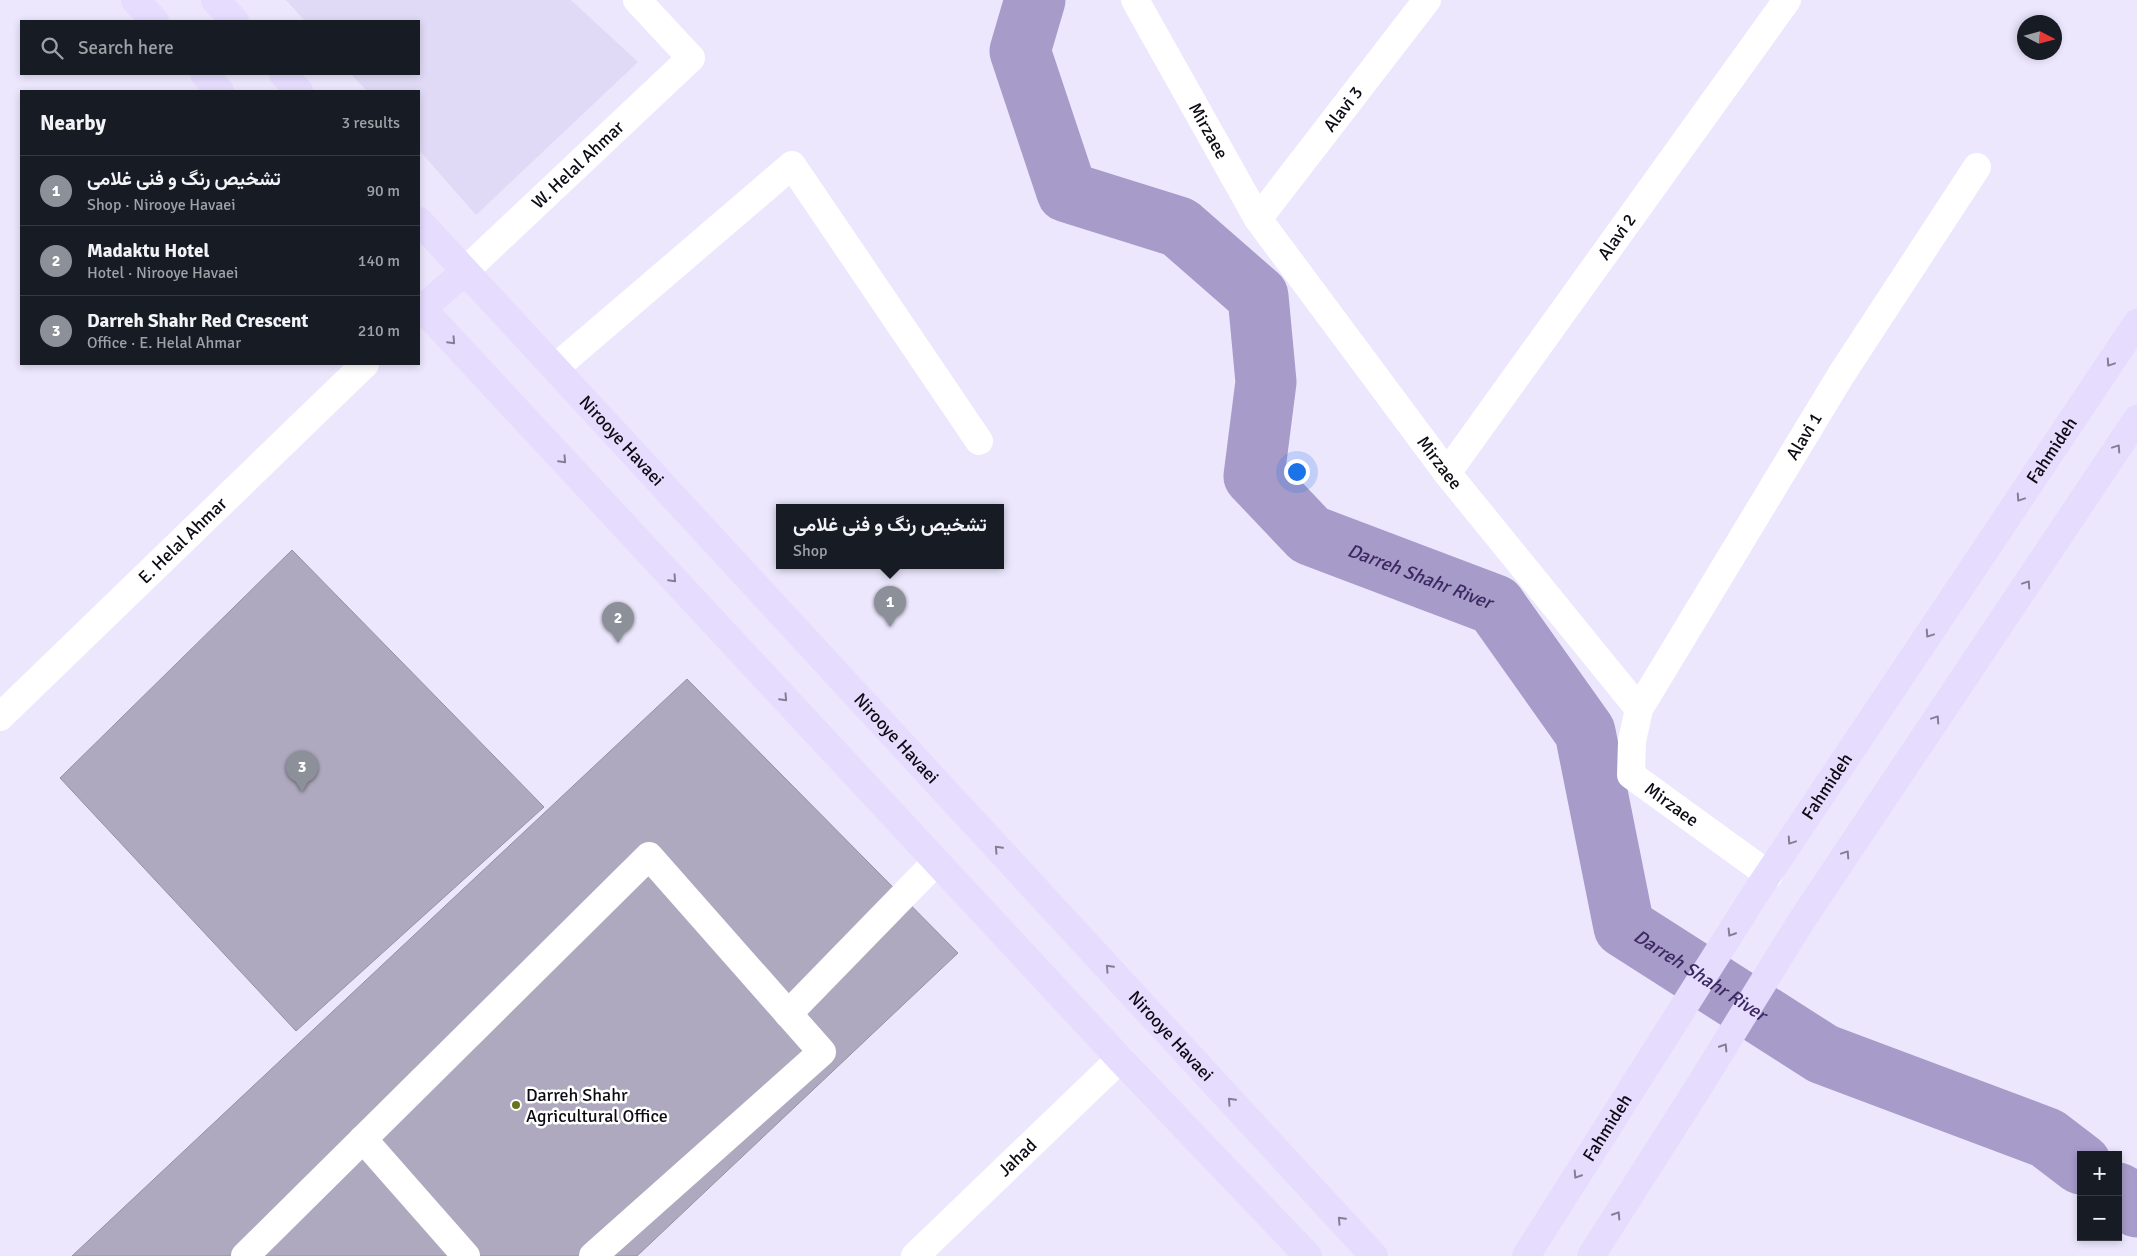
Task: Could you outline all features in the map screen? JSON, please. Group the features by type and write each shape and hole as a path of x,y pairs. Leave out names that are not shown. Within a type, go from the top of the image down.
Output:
{"main road":[{"path":"135,0 154,20"},
{"path":"215,0 234,20"},
{"path":"205,75 219,90"},
{"path":"284,75 298,90"},
{"name":"Nirooye Havaei","path":"420,222 1374,1256"},
{"path":"465,270 420,309 1120,1059 1308,1256"},
{"name":"Fahmideh","path":"1526,1256 1763,883 2137,323"},
{"path":"1591,1256 1800,923 2137,418"}],"street":[{"name":"W. Helal Ahmar","path":"465,270 691,58 637,0"},
{"name":"Mirzaee","path":"1135,0 1258,219 1447,474 1639,709 1632,741 1631,775 1763,883"},
{"name":"Alavi 3","path":"1258,219 1427,0"},
{"name":"Alavi 2","path":"1447,474 1787,0"},
{"path":"555,368 792,166 979,441"},
{"name":"Alavi 1","path":"1639,709 1841,375 1977,167"},
{"name":"E. Helal Ahmar","path":"0,717 364,365"},
{"path":"245,1256 649,856 822,1052 593,1256"},
{"path":"788,1014 936,862"},
{"name":"Jahad","path":"915,1256 1120,1059"},
{"path":"363,1139 466,1256"}],"shaded area":[{"path":"286,0 571,0 638,62 476,215 420,151 420,90 366,90 352,75 420,75 420,20 304,20"}],"building":[{"path":"292,550 544,807 296,1031 60,778"},
{"name":"Darreh Shahr Agricultural Office","path":"687,679 958,953 637,1256 72,1256"}],"waterway":[{"name":"Darreh Shahr River","path":"1035,0 1020,51 1067,192 1179,227 1258,296 1266,382 1254,476 1310,535 1495,605 1585,732 1624,927 1823,1054 2047,1138 2077,1161"},
{"name":"Darreh Shahr River","path":"2122,1196 2137,1207"}],"place":[{"name":"تشخیص رنگ و فنی غلامی","path":"890,627"},
{"name":"Madaktu Hotel","path":"618,643"},
{"name":"Darreh Shahr Red Crescent","path":"302,792"},
{"name":"Darreh Shahr Agricultural Office","path":"516,1105"}]}
